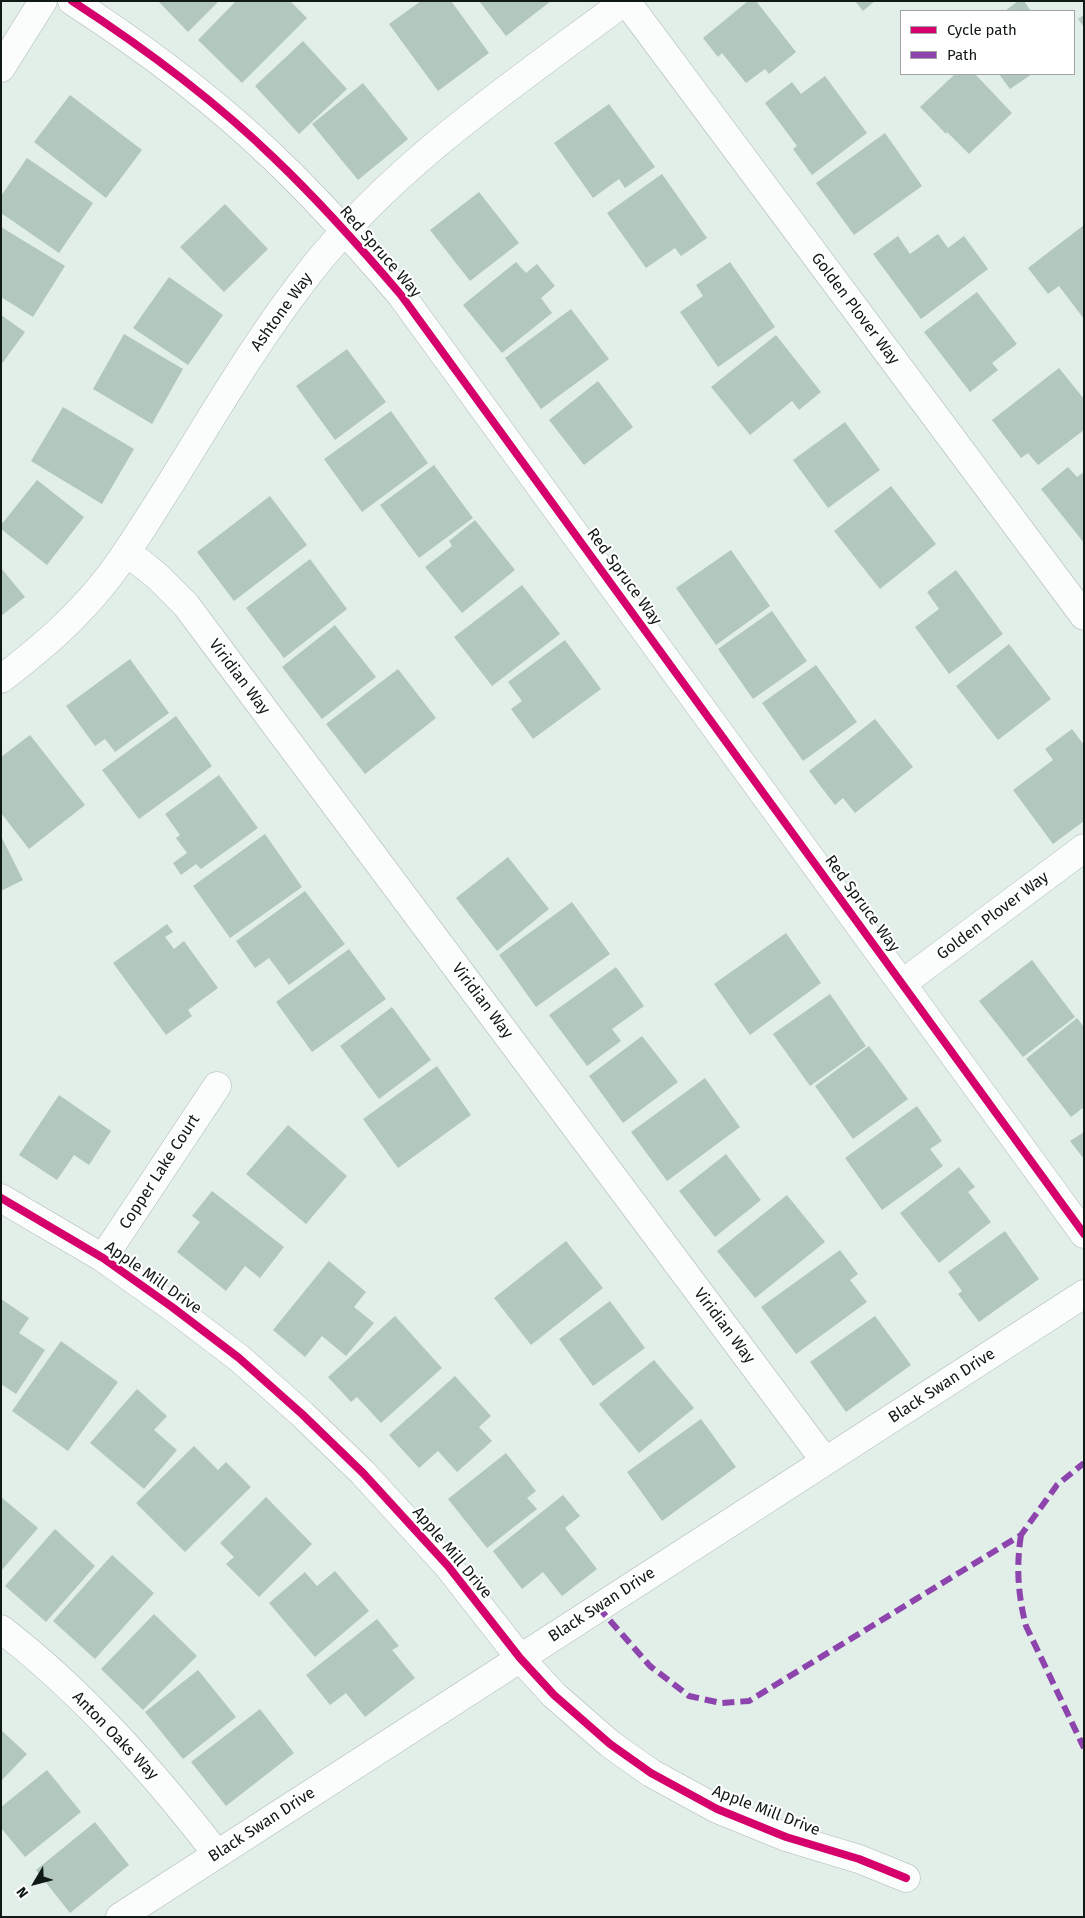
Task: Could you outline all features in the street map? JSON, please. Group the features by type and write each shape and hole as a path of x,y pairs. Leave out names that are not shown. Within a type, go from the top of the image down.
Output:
{"street":[{"path":"1,68 43,1"},
{"name":"Red Spruce Way","path":"72,1 186,81 274,158 345,230 401,295 1084,1234"},
{"name":"Ashtone Way","path":"1,679 32,656 83,607 127,552 266,331 313,268 345,230 400,176 466,121 625,1"},
{"name":"Golden Plover Way","path":"625,1 1084,616"},
{"name":"Viridian Way","path":"127,552 157,576 186,604 825,1461"},
{"name":"Golden Plover Way","path":"903,983 1084,848"},
{"name":"Copper Lake Court","path":"103,1258 217,1086"},
{"name":"Apple Mill Drive","path":"1,1198 103,1258 172,1307 239,1358 302,1414 363,1473 448,1566 520,1658 554,1695 610,1744 659,1778 717,1809 786,1837 859,1859 906,1878"},
{"name":"Black Swan Drive","path":"120,1917 1084,1294"},
{"name":"Anton Oaks Way","path":"1,1629 96,1714 171,1796 217,1854"}],"building":[{"path":"158,1 219,1 188,32"},
{"path":"236,1 290,1 307,18 242,83 198,40"},
{"path":"421,1 451,1 489,53 438,91 389,24"},
{"path":"479,1 551,1 506,36"},
{"path":"748,1 756,1 796,52 769,74 765,69 746,83 722,53 718,57 703,38"},
{"path":"855,1 875,1 863,11"},
{"path":"1018,1 1024,1 1030,10 1006,10"},
{"path":"1084,15 1084,27 1078,19"},
{"path":"303,41 347,89 299,134 255,86"},
{"path":"954,75 976,75 1012,113 969,154 920,107"},
{"path":"1000,75 1031,75 1010,89"},
{"path":"825,76 867,133 812,175 793,149 797,146 765,103 792,82 801,94"},
{"path":"363,83 408,139 358,180 312,124"},
{"path":"70,95 142,150 106,198 34,142"},
{"path":"609,104 655,167 625,188 619,179 593,198 554,143"},
{"path":"885,133 922,186 854,235 816,183"},
{"path":"27,158 93,203 59,253 1,213 1,196"},
{"path":"662,174 707,238 681,256 675,248 646,268 607,213"},
{"path":"479,192 519,243 470,281 430,230"},
{"path":"225,204 268,249 224,292 180,247"},
{"path":"1084,225 1084,319 1059,286 1048,294 1028,268"},
{"path":"1,227 65,266 33,317 1,297"},
{"path":"938,234 948,248 964,236 988,269 921,319 873,254 898,236 910,254"},
{"path":"516,262 526,273 537,264 555,286 541,298 552,313 502,353 463,305"},
{"path":"730,262 775,327 718,367 680,312 703,296 696,285"},
{"path":"169,277 223,315 188,365 133,328"},
{"path":"977,292 1017,344 992,363 998,370 970,392 924,332"},
{"path":"571,309 609,359 541,409 505,358"},
{"path":"1,315 25,332 1,365"},
{"path":"124,334 183,369 152,424 93,389"},
{"path":"776,335 821,392 799,410 792,401 750,435 711,387"},
{"path":"347,349 386,402 335,440 296,386"},
{"path":"1059,368 1084,399 1084,430 1038,465 1028,453 1021,458 992,420"},
{"path":"598,381 633,427 584,465 549,420"},
{"path":"63,407 134,449 102,504 31,461"},
{"path":"391,411 428,463 362,512 324,459"},
{"path":"845,422 880,470 828,508 793,460"},
{"path":"434,465 473,518 419,558 380,505"},
{"path":"1068,467 1077,477 1084,472 1084,543 1041,489"},
{"path":"37,480 84,517 47,565 1,529 1,525"},
{"path":"891,486 936,544 880,589 834,531"},
{"path":"270,496 307,545 234,601 197,552"},
{"path":"475,520 515,570 462,613 425,567 452,546 449,541"},
{"path":"731,550 770,606 716,645 676,588"},
{"path":"310,559 347,609 284,658 246,608"},
{"path":"1,568 25,597 1,616"},
{"path":"956,570 1003,634 949,674 915,627 939,609 927,592"},
{"path":"522,585 560,634 492,686 454,637"},
{"path":"772,611 807,661 753,699 718,649"},
{"path":"335,625 376,677 322,719 282,667"},
{"path":"565,640 601,689 533,739 511,709 522,701 508,682"},
{"path":"1009,644 1051,699 998,740 956,686"},
{"path":"130,659 169,713 115,752 105,739 95,746 66,706"},
{"path":"816,665 857,722 803,761 762,703"},
{"path":"398,669 436,718 365,774 326,724"},
{"path":"176,716 212,766 139,819 102,770"},
{"path":"875,719 913,767 855,813 843,798 835,805 809,771"},
{"path":"1072,729 1084,745 1084,821 1053,844 1013,790 1053,760 1045,749"},
{"path":"30,735 85,805 29,849 1,813 1,757"},
{"path":"219,775 258,828 201,869 196,864 181,875 173,863 187,853 176,838 180,835 165,814"},
{"path":"265,834 302,887 230,938 193,886"},
{"path":"1,836 23,880 1,891"},
{"path":"508,857 549,909 497,951 456,898"},
{"path":"305,891 345,944 289,985 269,958 255,968 236,941"},
{"path":"572,902 610,954 536,1007 499,955"},
{"path":"167,924 173,932 165,937 174,949 184,941 218,988 188,1010 192,1016 166,1035 113,963"},
{"path":"786,933 821,983 750,1035 714,984"},
{"path":"349,949 386,999 312,1052 276,1002"},
{"path":"1032,960 1075,1017 1023,1057 979,1001"},
{"path":"616,967 644,1006 612,1029 621,1041 587,1066 549,1015"},
{"path":"830,994 866,1046 810,1086 773,1034"},
{"path":"392,1007 431,1060 379,1099 340,1046"},
{"path":"1077,1018 1084,1027 1084,1107 1071,1117 1026,1059"},
{"path":"642,1036 678,1082 623,1123 589,1076"},
{"path":"869,1046 908,1099 853,1139 815,1086"},
{"path":"437,1066 471,1115 398,1168 363,1119"},
{"path":"705,1078 740,1127 667,1181 631,1132"},
{"path":"59,1095 111,1131 89,1165 74,1155 57,1180 19,1155"},
{"path":"917,1106 942,1141 930,1149 943,1166 882,1210 845,1158"},
{"path":"288,1125 347,1176 306,1224 246,1174"},
{"path":"1084,1132 1084,1159 1070,1141"},
{"path":"726,1154 761,1200 715,1237 679,1191"},
{"path":"959,1167 975,1187 968,1192 991,1222 939,1263 900,1213"},
{"path":"212,1191 284,1247 260,1278 245,1266 226,1291 177,1252 200,1222 192,1216"},
{"path":"787,1195 825,1242 755,1298 717,1251"},
{"path":"1005,1231 1039,1279 979,1322 958,1294 962,1291 948,1272"},
{"path":"566,1241 603,1288 531,1345 494,1298"},
{"path":"840,1250 858,1274 850,1280 867,1302 796,1354 761,1307"},
{"path":"329,1261 366,1292 354,1307 374,1323 346,1356 322,1336 305,1357 273,1330"},
{"path":"1,1299 29,1318 19,1333 45,1350 16,1394 1,1384"},
{"path":"610,1301 645,1348 593,1386 559,1339"},
{"path":"395,1316 442,1368 381,1423 357,1397 351,1402 328,1377"},
{"path":"875,1316 911,1365 846,1412 810,1362"},
{"path":"61,1341 118,1382 68,1451 12,1411"},
{"path":"654,1360 694,1408 639,1453 599,1404"},
{"path":"455,1376 491,1416 479,1427 492,1441 457,1472 438,1451 419,1468 389,1435"},
{"path":"137,1389 167,1416 154,1430 177,1450 144,1489 90,1443"},
{"path":"701,1419 736,1467 662,1521 627,1472"},
{"path":"194,1446 218,1470 226,1462 251,1487 185,1552 136,1503"},
{"path":"506,1453 536,1491 527,1498 537,1509 487,1548 448,1499"},
{"path":"563,1495 580,1516 565,1528 597,1569 562,1596 543,1572 522,1589 493,1551"},
{"path":"1,1497 38,1528 1,1571"},
{"path":"266,1497 312,1544 259,1597 226,1564 234,1557 220,1543"},
{"path":"55,1529 95,1566 46,1622 5,1586"},
{"path":"112,1555 154,1593 95,1659 53,1621"},
{"path":"335,1571 369,1611 315,1657 269,1603 305,1572 317,1586"},
{"path":"154,1614 197,1656 143,1710 101,1669"},
{"path":"377,1619 399,1646 392,1650 415,1678 365,1717 346,1693 330,1705 306,1675"},
{"path":"198,1670 236,1717 183,1759 145,1712"},
{"path":"260,1709 294,1753 226,1806 191,1762"},
{"path":"1,1730 27,1754 1,1781"},
{"path":"47,1770 81,1812 25,1857 1,1828 1,1807"},
{"path":"95,1822 129,1865 70,1913 36,1870"}],"marked path":[{"path":"598,1607 650,1666 689,1696 721,1703 749,1701 1021,1535 1057,1485 1084,1463"},
{"path":"1021,1535 1019,1581 1026,1626 1084,1748"}],"cycle path":[{"path":"72,1 177,75 252,137 292,175 401,295 1084,1234"},
{"path":"1,1198 103,1258 172,1307 239,1358 302,1414 363,1473 448,1566 520,1658 554,1695 610,1744 651,1773 717,1809 786,1837 859,1859 906,1878"}]}
